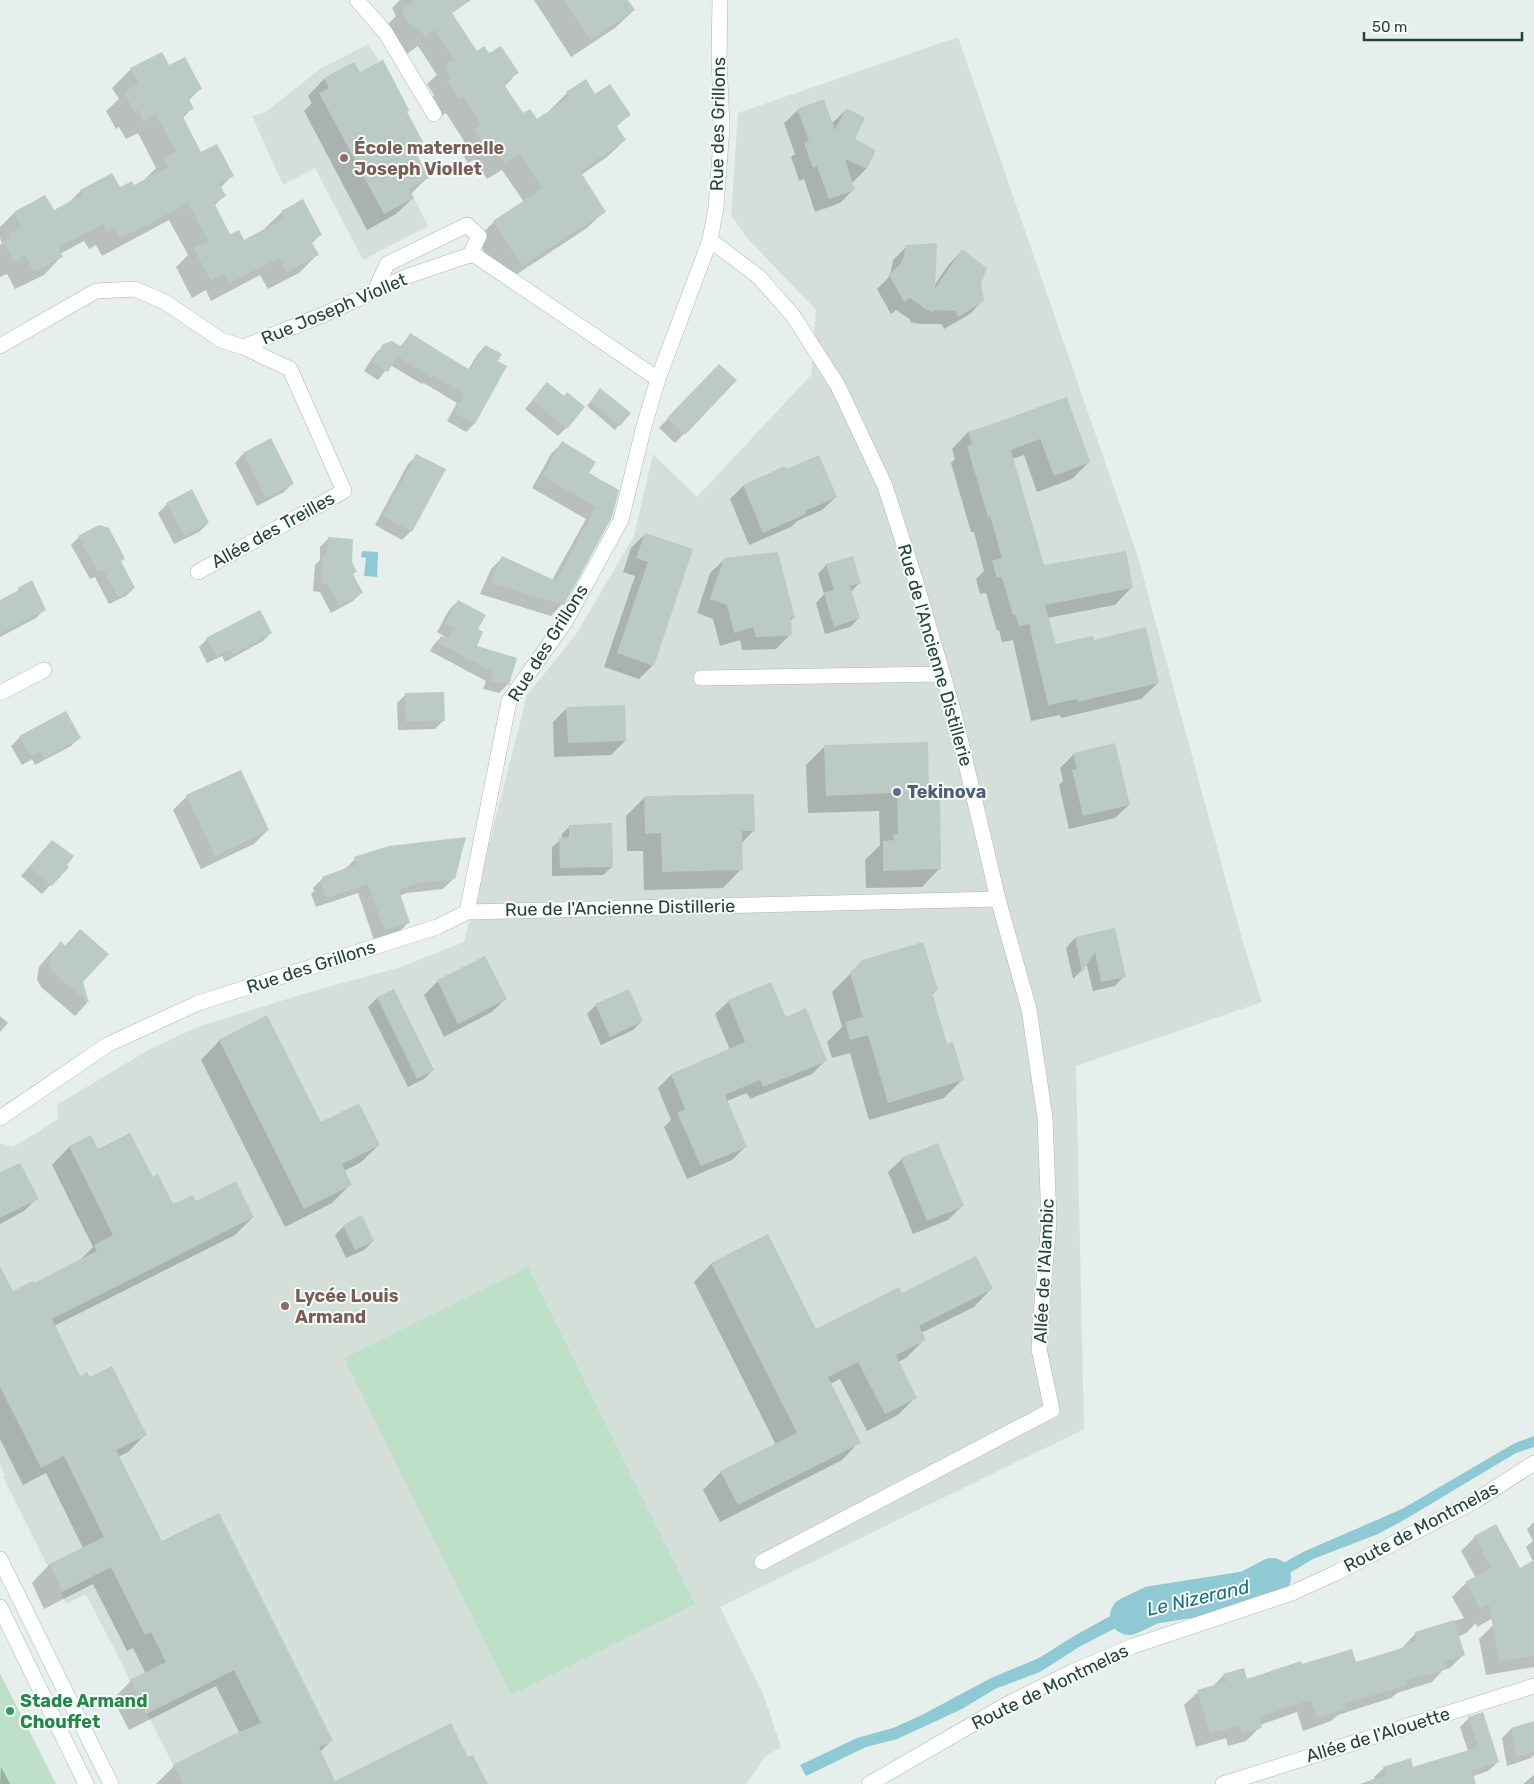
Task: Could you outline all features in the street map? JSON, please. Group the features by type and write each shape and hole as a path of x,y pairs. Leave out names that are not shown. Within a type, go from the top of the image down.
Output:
{"street":[{"path":"357,0 385,32 434,114"},
{"name":"Rue des Grillons","path":"0,1118 107,1045 198,1003 437,927 467,912 509,700 565,622 620,520 658,379 710,240 716,208 722,127 719,58 720,0"},
{"path":"375,291 387,264 467,224 479,236 470,255 476,256 658,379"},
{"name":"Rue de l'Ancienne Distillerie","path":"467,912 998,899 954,713 915,579 885,486 838,386 794,317 759,277 710,240"},
{"name":"Rue Joseph Viollet","path":"0,346 96,291 135,288 165,302 221,340 243,348 325,314 408,276 470,255"},
{"name":"Allée des Treilles","path":"198,572 344,491 290,369 243,348"},
{"path":"0,693 44,670"},
{"path":"701,678 943,674"},
{"name":"Allée de l'Alambic","path":"762,1562 1052,1410 1040,1349 1049,1221 1045,1118 1029,1009 998,899"},
{"name":"Route de Montmelas","path":"869,1784 1004,1706 1072,1672 1133,1646 1292,1593 1338,1572 1475,1501 1534,1463"},
{"path":"0,1559 111,1784"},
{"path":"0,1607 86,1784"},
{"name":"Allée de l'Alouette","path":"1223,1784 1534,1686"}],"shaded area":[{"path":"958,37 1137,554 1242,939 1262,1002 1076,1066 1084,1429 720,1607 764,1696 781,1747 765,1757 746,1784 183,1784 86,1594 66,1604 49,1565 47,1565 3,1477 5,1475 0,1465 0,1143 13,1147 58,1119 57,1105 150,1049 200,1026 310,992 401,967 464,942 527,695 575,636 634,536 653,454 697,497 811,375 816,310 747,238 731,215 738,113"},
{"name":"École maternelle Joseph Viollet","path":"368,44 379,61 383,60 423,142 413,148 429,178 409,188 428,226 363,260 315,168 283,185 252,116 264,113 319,70"}],"green space":[{"path":"528,1267 695,1604 511,1695 344,1358"},
{"name":"Stade Armand Chouffet","path":"0,1673 56,1784 0,1784"}],"water":[{"path":"362,551 378,552 377,577 364,576 366,558 361,557"},
{"path":"1534,1436 1534,1447 1516,1453 1378,1534 1313,1559 1258,1592 1191,1613 1159,1611 1139,1616 1079,1647 1040,1672 995,1689 962,1709 897,1739 866,1747 806,1776 800,1765 857,1738 893,1728 922,1715 989,1679 1039,1658 1114,1614 1151,1599 1196,1602 1209,1600 1237,1589 1303,1552 1402,1509 1515,1443"}],"building":[{"path":"416,0 471,0 452,13 477,51 484,46 489,53 501,46 519,73 503,83 523,113 530,109 537,119 569,97 566,92 586,79 595,94 610,84 631,115 616,125 626,140 580,171 606,212 522,266 493,221 543,188 519,153 505,163 492,144 486,147 474,130 481,125 463,97 459,100 447,81 451,78 444,66 454,59 435,30 425,37 417,26 413,29 401,10"},
{"path":"564,0 628,0 635,10 590,40"},
{"path":"162,52 169,65 185,57 202,89 188,97 194,109 182,115 201,152 217,144 234,176 219,184 226,196 214,203 230,234 239,230 244,240 285,218 281,211 303,199 322,235 311,241 319,255 287,272 279,258 230,283 224,273 211,280 193,248 208,241 188,203 121,239 115,228 107,232 103,224 58,247 63,257 34,272 25,256 14,262 3,242 12,237 10,233 22,227 14,212 45,195 54,210 82,195 80,190 112,173 120,187 132,181 134,185 168,167 164,158 176,152 156,115 144,122 138,110 134,112 124,92 139,84 130,68"},
{"path":"383,60 423,142 413,148 429,178 409,188 414,198 384,214 319,93 329,88 324,78 354,62 360,72"},
{"path":"824,99 835,130 846,108 865,118 855,139 876,150 867,169 845,159 855,190 829,199 817,166 813,168 810,160 804,143 809,141 797,109"},
{"path":"937,243 935,289 962,249 987,268 981,284 984,301 958,317 955,311 934,310 934,312 922,308 910,298 904,302 889,275 900,264 906,245"},
{"path":"410,333 470,370 485,345 502,354 498,361 507,366 475,424 454,413 464,394 433,375 431,377 397,356 388,372 372,363 383,344 392,341 402,347"},
{"path":"719,364 737,380 685,435 667,418"},
{"path":"547,382 564,396 567,392 585,407 567,429 532,400"},
{"path":"600,388 631,413 620,426 590,402"},
{"path":"1067,397 1090,462 1054,476 1040,439 1011,450 1044,565 1126,551 1133,588 1045,605 1056,644 1093,636 1094,640 1146,627 1159,683 1077,702 1077,699 1048,705 1029,624 1019,626 1015,614 1013,615 1002,577 997,578 992,561 1002,558 967,446 972,444 968,431"},
{"path":"271,438 294,484 266,498 243,453"},
{"path":"562,441 596,462 589,473 619,490 612,517 564,605 490,583 502,556 556,581 596,507 542,476"},
{"path":"416,454 446,469 412,532 383,516"},
{"path":"819,455 837,497 805,511 806,514 763,533 743,485 785,466 787,469"},
{"path":"192,489 209,523 184,536 166,503"},
{"path":"99,525 109,528 125,559 121,561 135,588 118,597 103,570 98,572 78,536"},
{"path":"645,533 693,549 654,666 617,653 648,562 636,558"},
{"path":"328,537 353,539 352,562 357,572 353,574 363,593 339,606 328,584 321,583 323,555 327,554"},
{"path":"778,552 795,618 791,618 792,636 756,637 753,627 734,633 727,605 710,599 724,558"},
{"path":"853,556 861,583 850,586 860,618 834,627 824,593 834,590 826,564"},
{"path":"32,580 46,610 0,634 0,600 19,590 18,588"},
{"path":"458,600 486,615 478,629 483,632 477,646 517,658 509,685 491,681 493,672 438,643 441,636 449,638 454,628 445,623"},
{"path":"260,610 272,633 233,655 230,649 216,656 206,638"},
{"path":"444,692 445,721 406,722 405,693"},
{"path":"625,705 626,741 568,743 566,707"},
{"path":"66,711 81,738 44,758 41,751 31,757 19,736"},
{"path":"928,742 929,793 940,792 941,869 883,871 883,841 894,840 893,834 898,834 897,793 826,796 824,745"},
{"path":"1115,743 1130,805 1083,816 1072,770 1077,769 1073,753"},
{"path":"241,770 269,830 215,856 186,795"},
{"path":"754,794 755,831 742,831 743,870 662,872 661,833 645,834 644,796"},
{"path":"612,823 613,867 560,868 559,838 569,837 569,825"},
{"path":"466,837 455,879 418,883 399,890 410,923 384,930 368,884 326,898 321,882 324,881 322,877 357,864 354,857 389,846"},
{"path":"52,840 74,856 67,865 69,867 52,886 29,867"},
{"path":"1115,928 1126,977 1101,982 1095,952 1082,972 1075,937"},
{"path":"80,929 109,954 83,982 89,1003 54,974 49,966 52,952 61,941 65,946"},
{"path":"923,942 938,990 932,992 947,1044 953,1042 964,1080 888,1103 868,1035 850,1040 845,1022 863,1017 850,973 862,960"},
{"path":"485,956 507,999 458,1024 437,980"},
{"path":"771,982 786,1017 806,1008 827,1061 763,1087 760,1080 725,1095 747,1147 701,1166 677,1113 685,1109 671,1074 745,1042 728,1000"},
{"path":"394,989 434,1070 417,1079 377,997"},
{"path":"629,989 643,1021 610,1037 595,1004"},
{"path":"267,1015 321,1122 359,1103 380,1145 342,1164 352,1185 304,1209 219,1040"},
{"path":"130,1133 153,1177 158,1174 173,1204 193,1195 196,1201 236,1181 254,1217 52,1319 80,1376 87,1372 90,1377 112,1366 147,1435 116,1450 162,1541 219,1513 333,1741 319,1747 335,1781 451,1723 468,1757 473,1755 488,1784 183,1784 173,1765 230,1736 261,1723 234,1670 146,1714 130,1680 166,1662 151,1632 145,1635 111,1567 62,1592 49,1564 104,1537 64,1456 41,1468 0,1387 0,1266 13,1291 33,1281 34,1283 97,1251 94,1245 113,1235 69,1146 91,1135 98,1149"},
{"path":"938,1143 964,1206 927,1221 901,1158"},
{"path":"20,1163 39,1199 0,1218 0,1172"},
{"path":"362,1215 374,1241 355,1250 343,1225"},
{"path":"768,1234 816,1329 899,1287 902,1293 976,1256 993,1289 919,1326 926,1340 896,1355 917,1398 885,1414 858,1362 828,1377 861,1443 738,1505 720,1471 797,1433 711,1263"},
{"path":"1496,1524 1520,1568 1534,1560 1534,1656 1499,1662 1489,1605 1480,1609 1465,1582 1491,1568 1474,1536"},
{"path":"1454,1620 1465,1655 1445,1661 1447,1669 1405,1681 1406,1685 1345,1704 1346,1708 1317,1718 1311,1700 1259,1717 1262,1728 1242,1733 1240,1725 1210,1734 1197,1690 1226,1682 1223,1674 1244,1668 1247,1679 1301,1661 1302,1664 1352,1649 1356,1662 1406,1647 1405,1644 1417,1640 1415,1632"},
{"path":"1483,1712 1499,1762 1472,1771 1476,1784 1371,1784 1370,1780 1386,1775 1383,1767 1411,1758 1413,1767 1478,1747 1468,1717"},
{"path":"1534,1721 1534,1752 1516,1757 1511,1728"}],"waterway":[{"name":"Le Nizerand","path":"1129,1616 1152,1605 1247,1590 1272,1577"}],"place":[{"name":"École maternelle Joseph Viollet","path":"344,158"},
{"name":"Tekinova","path":"897,792"},
{"name":"Lycée Louis Armand","path":"285,1306"},
{"name":"Stade Armand Chouffet","path":"10,1711"}]}
